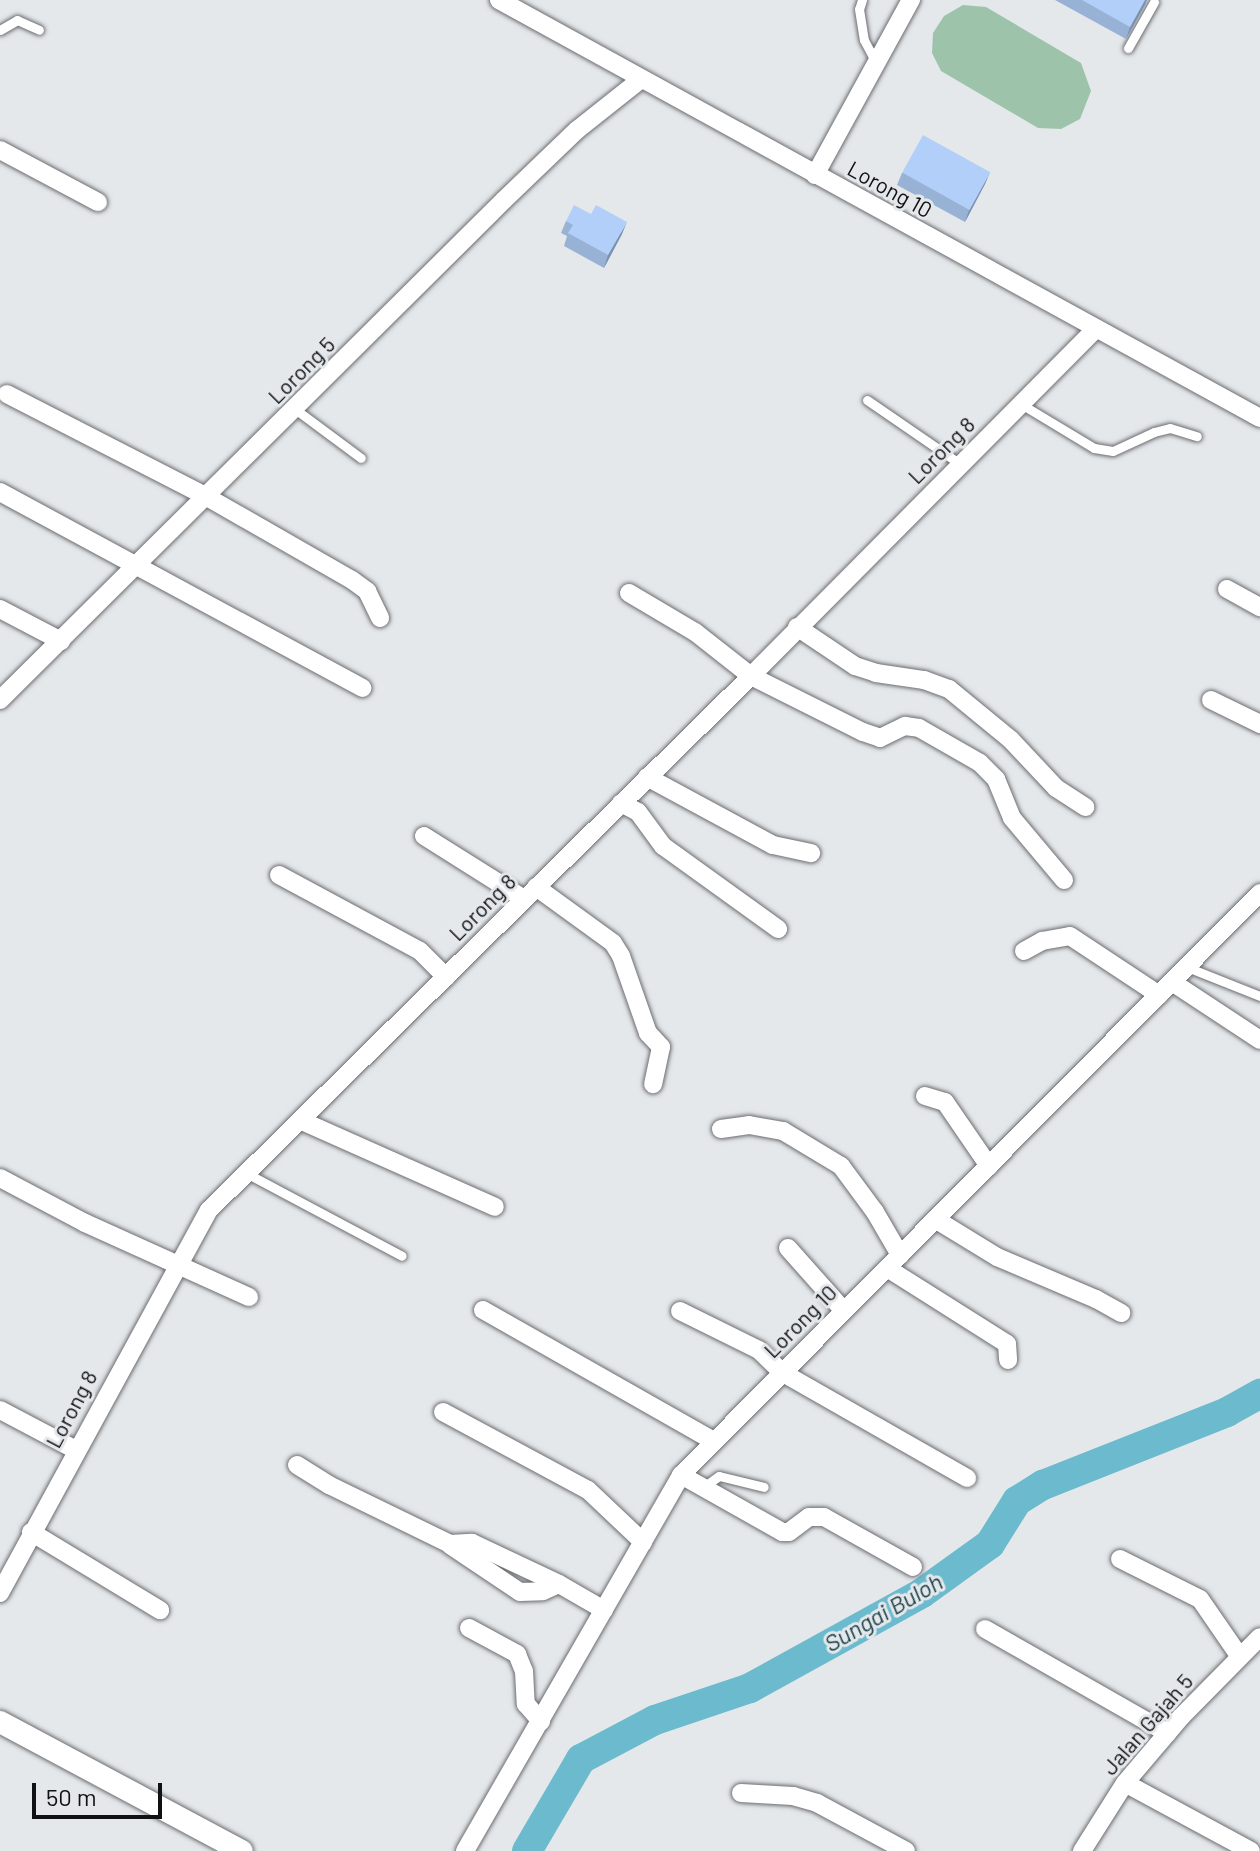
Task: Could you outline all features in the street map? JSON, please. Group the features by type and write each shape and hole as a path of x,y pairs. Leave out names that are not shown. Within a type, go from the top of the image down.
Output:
{"street":[{"name":"Lorong 10","path":"499,0 1260,418"},
{"path":"815,175 911,0"},
{"name":"Lorong 5","path":"0,700 577,130 640,80"},
{"path":"0,150 98,202"},
{"name":"Lorong 8","path":"0,1593 7,1563 31,1532 209,1210 751,676 1096,329"},
{"path":"7,394 207,497 352,580 367,591 380,618"},
{"path":"0,492 362,688"},
{"path":"1227,589 1260,607"},
{"path":"629,593 695,632 751,676 863,732 880,738 905,726 919,728 980,763 996,779 1012,818 1064,880"},
{"path":"0,609 61,641"},
{"path":"797,627 855,666 876,673 924,680 949,689 1011,740 1056,788 1085,807"},
{"path":"1211,700 1260,724"},
{"path":"647,777 773,845 811,853"},
{"path":"621,803 638,812 663,846 778,929"},
{"path":"424,836 530,893 613,943 621,956 648,1033 661,1047 653,1084"},
{"path":"279,875 420,951 446,977"},
{"name":"Lorong 10","path":"465,1851 681,1475 1260,893"},
{"path":"1024,951 1042,941 1070,936 1260,1040"},
{"path":"925,1096 945,1102 989,1166"},
{"path":"302,1121 495,1207"},
{"path":"721,1129 749,1125 783,1131 841,1166 875,1212 894,1261 1007,1344 1008,1360"},
{"path":"0,1178 249,1297"},
{"path":"935,1219 997,1257 1121,1313"},
{"path":"788,1248 844,1311"},
{"path":"483,1310 714,1441"},
{"path":"680,1311 759,1350 783,1373 967,1478"},
{"path":"0,1410 76,1450"},
{"path":"443,1412 588,1490 643,1542"},
{"path":"297,1465 329,1485 450,1544 520,1592 543,1591 559,1584 604,1610"},
{"path":"681,1475 782,1532 789,1532 809,1517 831,1519 913,1567"},
{"path":"31,1532 160,1610"},
{"path":"1120,1559 1200,1599 1240,1657"},
{"path":"469,1628 517,1654 524,1671 526,1704 541,1721"},
{"path":"985,1629 1167,1733"},
{"name":"Jalan Gajah 5","path":"1082,1851 1125,1783 1167,1733 1260,1637"},
{"path":"0,1722 242,1851"},
{"path":"1125,1783 1251,1851"},
{"path":"741,1793 793,1796 817,1803 906,1851"}],"lane":[{"path":"862,0 859,9 864,40 876,63"},
{"path":"1128,48 1153,1"},
{"path":"0,30 17,20 39,30"},
{"path":"867,400 960,464"},
{"path":"1021,404 1073,438 1104,450 1113,451 1170,428 1197,436"},
{"path":"295,409 361,458"},
{"path":"1187,967 1260,996"},
{"path":"248,1174 402,1256"},
{"path":"705,1486 719,1476 764,1487"}],"green space":[{"path":"963,5 986,7 1081,63 1091,91 1080,119 1061,129 1038,128 941,71 932,53 933,33 944,16"}],"building":[{"path":"1082,0 1145,0 1130,27"},
{"path":"923,135 990,172 969,210 902,173"},
{"path":"574,205 591,214 596,205 627,222 608,255 568,233 573,225 566,221"}],"waterway":[{"name":"Sungai Buloh","path":"527,1851 581,1759 655,1720 750,1688 922,1593 990,1544 1017,1501 1043,1485 1227,1412 1260,1394"}]}
